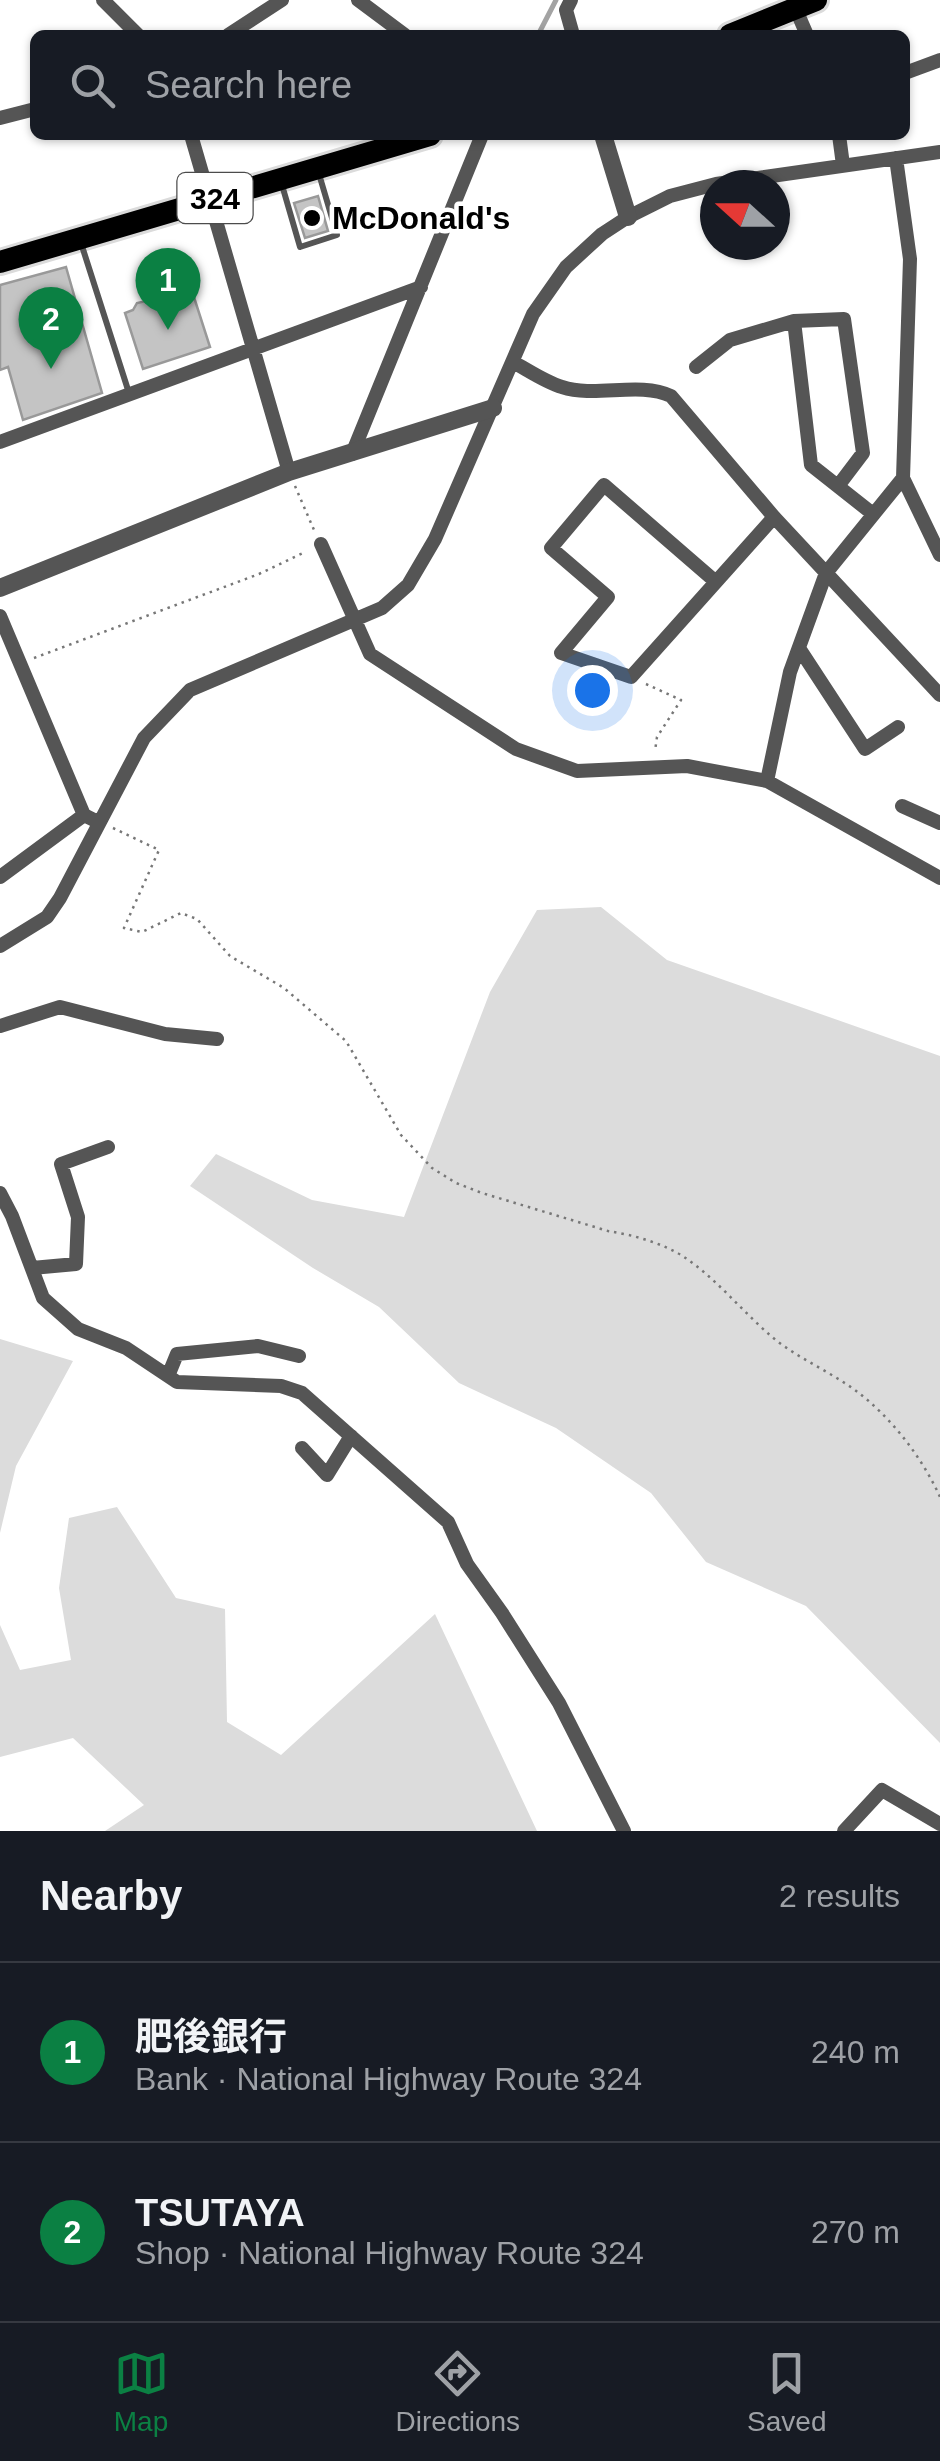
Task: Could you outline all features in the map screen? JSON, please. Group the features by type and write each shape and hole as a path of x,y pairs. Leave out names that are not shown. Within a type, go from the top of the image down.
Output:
{"highway":[{"path":"741,30 801,3"},
{"name":"324","path":"0,262 413,140"}],"street":[{"path":"104,0 133,30"},
{"path":"236,30 282,0"},
{"path":"358,0 398,30"},
{"path":"571,0 566,10 572,30"},
{"path":"801,3 806,30"},
{"path":"910,71 940,60"},
{"path":"0,118 30,109"},
{"path":"192,140 289,472"},
{"path":"352,454 480,140"},
{"path":"605,140 628,217"},
{"path":"840,140 843,166"},
{"path":"0,946 47,917 60,898 91,818 144,738 190,690 382,608 408,585 435,538 533,314 566,267 602,234 670,196 716,184 940,152"},
{"path":"896,158 910,259 903,478 940,554"},
{"path":"0,442 421,287"},
{"path":"696,367 730,340 794,322 844,319 863,453 838,486"},
{"path":"794,322 811,465 873,514"},
{"path":"512,362 563,388 655,391 671,396 774,517 940,696"},
{"path":"0,588 289,472 492,408"},
{"path":"768,781 790,672 826,573 903,478"},
{"path":"716,582 604,484 551,548 608,597 560,653 630,677 716,582 774,517"},
{"path":"320,544 370,654 516,749 576,771 687,766 768,781 940,878"},
{"path":"0,616 91,818"},
{"path":"799,648 866,749 898,727"},
{"path":"902,806 940,823"},
{"path":"0,878 91,818"},
{"path":"0,1026 60,1007 166,1034 217,1039"},
{"path":"32,1268 76,1264 78,1217 61,1164 108,1147"},
{"path":"0,1194 43,1298 78,1329 126,1348 177,1382 281,1386 302,1393 448,1522 467,1564 559,1703 624,1831"},
{"path":"168,1376 177,1354 258,1346 299,1356"},
{"path":"302,1448 327,1475 351,1436"},
{"path":"844,1831 882,1790 940,1824"}],"lane":[{"path":"280,179 300,247 338,236 318,168"},
{"path":"80,240 130,394"}],"path":[{"path":"20,663 259,574 320,544 289,472"},
{"path":"630,677 681,700 657,737 653,768"},
{"path":"91,818 159,850 124,928 142,932 182,913 196,919 230,956 284,988 346,1041 401,1135 432,1168 456,1183 632,1235 685,1257 780,1343 877,1409 920,1461 940,1497"}],"shaded area":[{"path":"601,907 667,960 940,1056 940,1743 806,1606 706,1562 651,1493 556,1428 459,1383 379,1307 190,1186 216,1154 312,1200 404,1217 490,992 537,910"},
{"path":"0,1339 73,1361 16,1466 0,1533"},
{"path":"117,1507 176,1598 225,1609 227,1722 281,1755 435,1614 537,1831 105,1831 144,1805 73,1738 0,1757 0,1625 20,1670 71,1660 59,1588 69,1518"}],"building":[{"name":"McDonald's","path":"318,196 328,231 305,238 294,203"},
{"path":"66,267 102,393 23,420 8,367 0,370 0,285"},
{"path":"192,291 210,347 143,369 125,313 137,303"}],"waterway":[{"path":"541,30 556,0"}],"place":[{"name":"McDonald's","path":"312,218"},
{"name":"肥後銀行","path":"168,330"},
{"name":"TSUTAYA","path":"51,369"}]}
